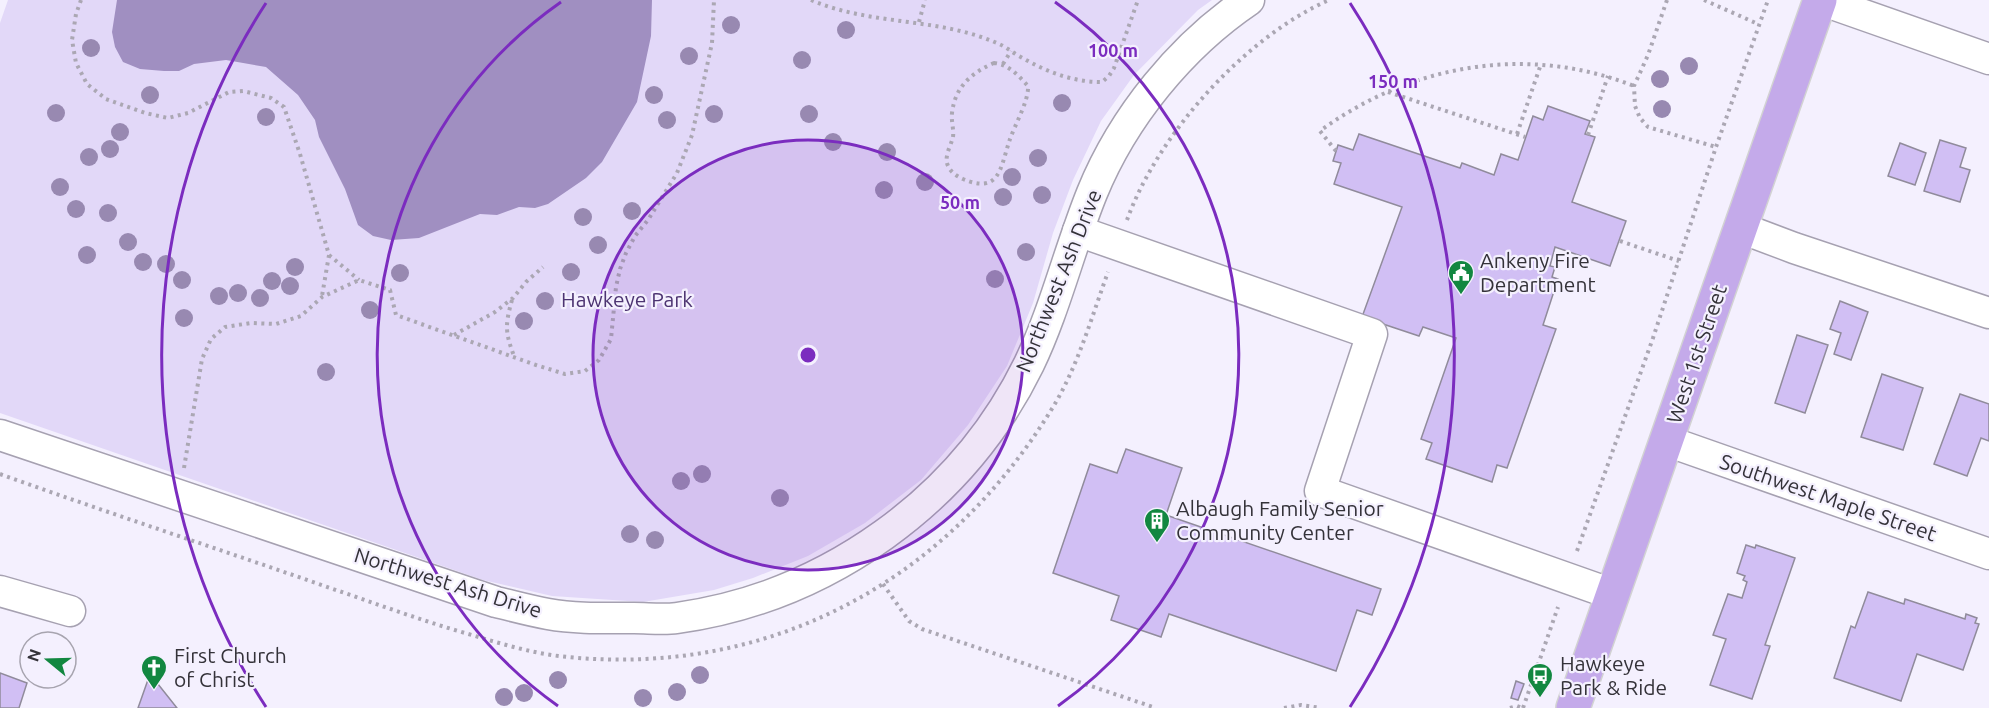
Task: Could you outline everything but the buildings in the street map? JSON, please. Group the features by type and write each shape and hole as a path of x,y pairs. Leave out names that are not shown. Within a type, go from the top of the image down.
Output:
{"main road":[{"name":"West 1st Street","path":"1574,708 1821,0"}],"street":[{"name":"Northwest Ash Drive","path":"0,435 496,602 548,614 585,618 675,618 736,606 790,588 839,564 884,536 932,495 969,456 1000,414 1029,364 1094,190 1119,141 1152,92 1191,48 1235,9 1249,0"},
{"path":"1821,0 1989,59"},
{"path":"1741,228 1989,313"},
{"path":"1078,231 1372,334 1320,491 1612,594"},
{"name":"Southwest Maple Street","path":"1667,441 1989,554"},
{"path":"0,591 70,611"}],"path":[{"path":"81,0 76,14 72,40 76,63 87,84 106,99 145,113 168,118 188,114 230,92 243,91 270,98 284,107 329,255 321,297"},
{"path":"329,255 359,280 390,290 396,315 565,374 585,371 599,360 611,339 620,269 634,236 648,220 677,173 692,135 712,43 714,0"},
{"path":"811,0 864,16 919,22 968,34 1000,44 1039,67 1066,78 1101,82 1114,68 1138,0"},
{"path":"919,22 926,0"},
{"path":"0,474 415,618 512,647 566,657 625,660 667,658 732,648 797,627 841,609 883,584 965,521 991,492 1026,449 1060,394 1078,353 1131,209 1147,176 1191,111 1222,75 1272,34 1321,2 1329,0"},
{"path":"1667,0 1648,55 1634,86 1635,106 1640,118 1648,127 1716,147"},
{"path":"1704,0 1758,24"},
{"path":"1510,708 1517,706 1522,708 1768,0"},
{"path":"1002,64 1011,51"},
{"path":"994,63 1002,64 1023,80 1028,86 1028,93 1014,126 998,175 985,185 964,179 948,166 946,160 953,132 952,115 961,86 968,78 979,69 994,63"},
{"path":"1336,151 1320,131 1345,112 1387,91 1424,76 1447,70 1510,63 1541,64 1574,67 1634,86"},
{"path":"1517,135 1541,64"},
{"path":"1588,135 1608,76"},
{"path":"1387,91 1525,137"},
{"path":"1620,242 1679,261"},
{"path":"453,335 495,312 513,298 543,267"},
{"path":"163,531 183,473 202,359 211,339 225,327 251,323 276,324 301,316 321,297 359,280"},
{"path":"513,298 505,329 514,357"},
{"path":"883,584 909,621 922,629 1156,708"},
{"path":"1284,708 1301,705 1321,708"}],"green space":[{"name":"Hawkeye Park","path":"8,0 1212,0 1198,10 1134,75 1101,121 1073,180 1053,233 1033,303 1007,366 968,425 921,480 865,523 808,556 753,578 714,590 643,602 552,596 483,580 0,413 0,23"}],"shaded area":[{"path":"117,0 652,0 651,36 637,102 602,162 586,178 548,204 535,208 519,207 497,215 480,214 419,238 391,240 373,236 358,225 345,189 319,137 315,120 298,95 266,67 226,60 194,64 179,71 164,71 140,69 123,62 115,47 112,32"}],"place":[{"name":"Ankeny Fire Department","path":"1461,296"},
{"name":"Albaugh Family Senior Community Center","path":"1157,544"},
{"name":"First Church of Christ","path":"154,691"},
{"name":"Hawkeye Park & Ride","path":"1540,699"}]}
